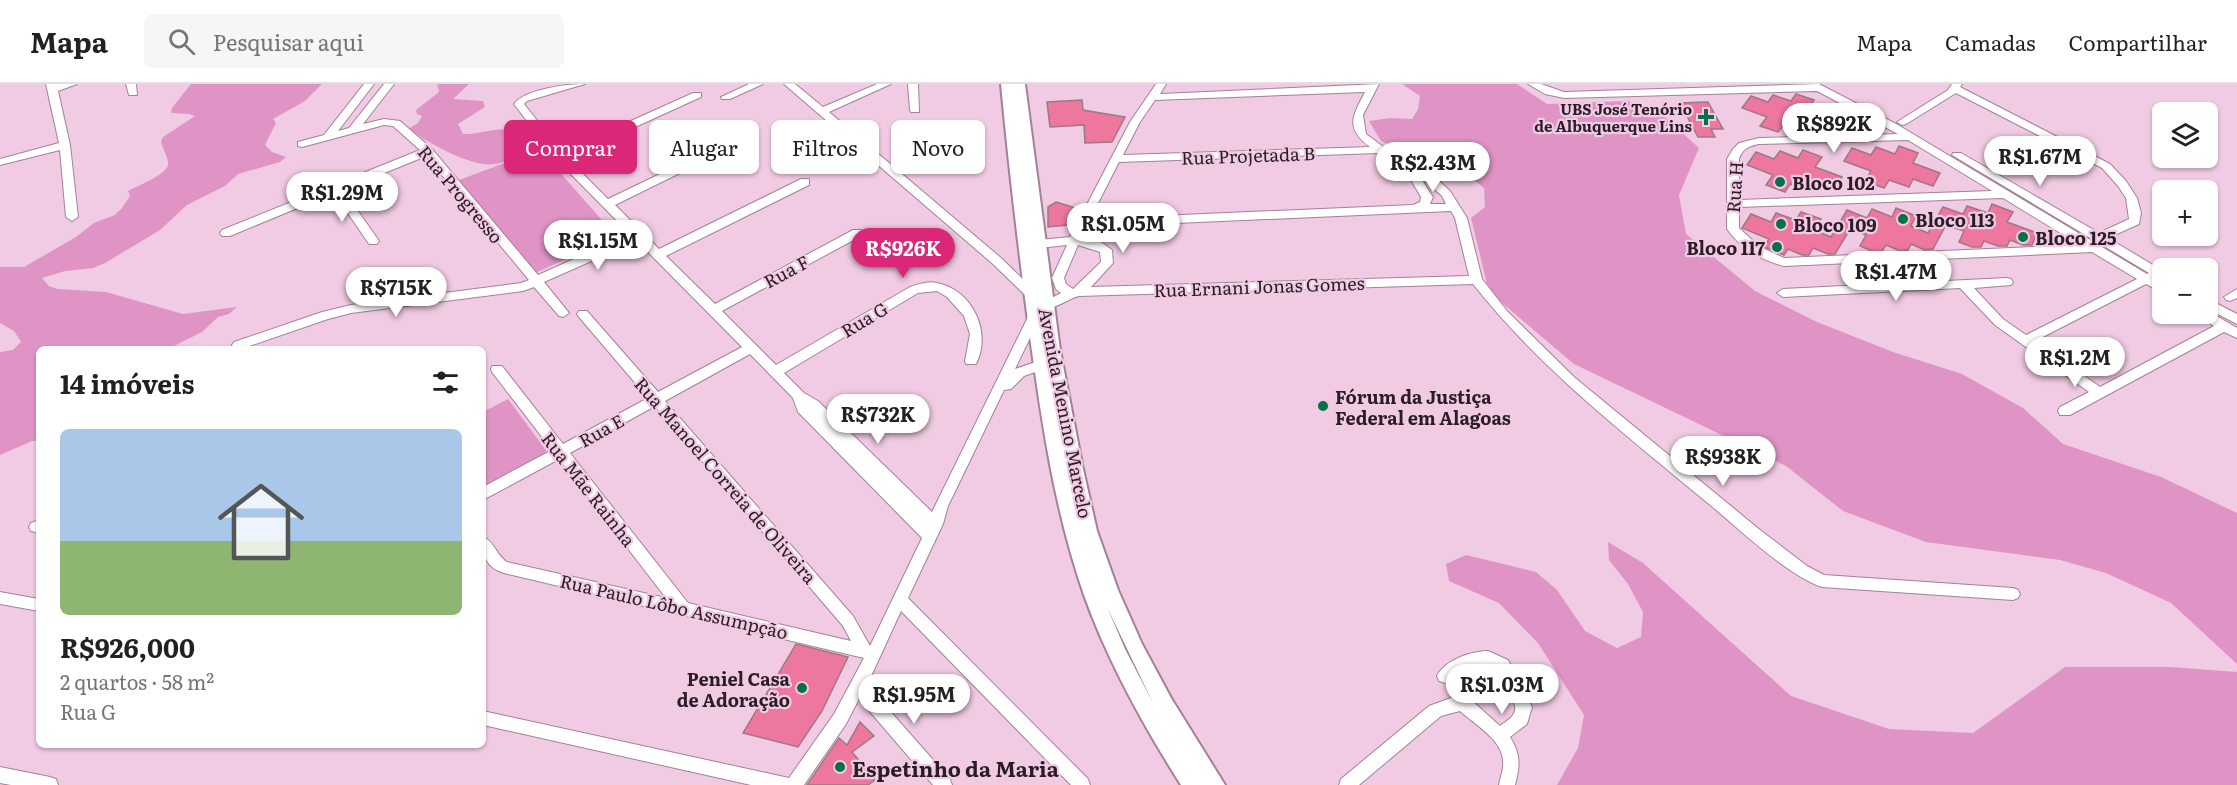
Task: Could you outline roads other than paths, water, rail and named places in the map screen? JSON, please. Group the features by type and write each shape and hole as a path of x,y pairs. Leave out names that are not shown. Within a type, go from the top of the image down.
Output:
{"main road":[{"name":"Avenida Menino Marcelo","path":"1008,84 1047,363 1059,470 1084,568 1109,633 1134,685 1193,785"},
{"name":"Avenida Menino Marcelo","path":"1019,84 1031,245 1030,293 1040,311"},
{"name":"Avenida Menino Marcelo","path":"1047,363 1079,497 1098,560 1125,628 1156,692 1215,785"}],"street":[{"path":"72,84 52,87 65,145 72,217"},
{"path":"328,137 369,84"},
{"path":"353,130 389,84"},
{"path":"531,120 519,104 520,102 580,84"},
{"path":"726,98 756,84"},
{"path":"789,84 997,261 1030,293"},
{"path":"821,112 886,84"},
{"path":"913,84 915,110"},
{"path":"1533,84 1549,92 1564,95 1818,85 1902,122 2096,243"},
{"path":"1818,85 1911,137 2004,194 2152,274"},
{"path":"1902,122 1957,86 2106,166 2116,175 2133,203 2136,213 2135,221 2096,243"},
{"path":"1031,245 1074,239 1092,242 1106,250 1107,263 1075,292 1060,286 1058,278 1074,239 1115,159 1156,88 1372,87 1358,116 1361,135 1381,150 1416,166 1438,184 1456,207 1468,242 1476,280 1503,314 1569,380 1755,534 1812,577 1833,583 2013,594"},
{"path":"637,122 697,95"},
{"name":"Rua Progresso","path":"302,144 392,122 428,151 563,313"},
{"name":"Rua H","path":"1911,137 1759,141 1745,144 1738,148 1733,159 1731,221 1734,232 1768,257 1784,262 2096,243"},
{"path":"0,162 65,145"},
{"name":"Rua Projetada B","path":"1115,159 1381,150"},
{"path":"226,233 428,151"},
{"path":"1404,160 1426,197 1425,204 1412,210"},
{"path":"577,174 799,396 803,408 933,530"},
{"path":"607,204 669,174"},
{"path":"657,255 805,182"},
{"path":"336,188 373,241"},
{"path":"1733,204 2004,194"},
{"path":"1082,223 1456,207"},
{"name":"Rua F","path":"714,310 857,233"},
{"path":"238,345 326,315 351,309 506,290 536,283 637,236"},
{"path":"2024,341 2152,277"},
{"name":"Rua Ernani Jonas Gomes","path":"1040,311 1075,292 1476,280"},
{"path":"1783,293 2007,282"},
{"path":"1963,284 1986,310 2024,341 2099,393"},
{"name":"Rua G","path":"775,372 914,290 930,286 942,287 971,313 976,336 971,361"},
{"path":"794,785 840,719 858,686 869,652 900,600 933,530 941,506 1040,311"},
{"name":"Rua Manoel Correia de Oliveira","path":"583,314 848,621 869,652"},
{"path":"2218,314 2231,323 2237,333"},
{"path":"2065,411 2231,323"},
{"name":"Rua E","path":"486,492 751,348"},
{"path":"933,530 944,515 1010,376 1024,369 1047,363"},
{"name":"Rua Mãe Rainha","path":"497,369 559,452 683,609"},
{"name":"Rua Paulo Lôbo Assumpção","path":"486,548 495,562 504,567 618,599 683,609 869,652"},
{"path":"0,598 36,604"},
{"path":"900,600 1082,785"},
{"path":"1445,676 1457,666 1471,660 1487,658 1502,665 1524,707 1521,718 1498,735"},
{"path":"858,686 944,785"},
{"path":"1347,785 1435,711 1450,703 1464,704 1498,735 1510,751 1512,763 1507,785"},
{"path":"486,719 787,785"},
{"path":"0,775 50,785"}],"place":[{"name":"UBS José Tenório de Albuquerque Lins","path":"1706,117"},
{"name":"Bloco 102","path":"1780,182"},
{"name":"Bloco 113","path":"1903,219"},
{"name":"Bloco 109","path":"1781,224"},
{"name":"Bloco 125","path":"2023,237"},
{"name":"Bloco 117","path":"1777,247"},
{"name":"Fórum da Justiça Federal em Alagoas","path":"1323,406"},
{"name":"Peniel Casa de Adoração","path":"802,688"},
{"name":"Espetinho da Maria","path":"840,767"}]}
